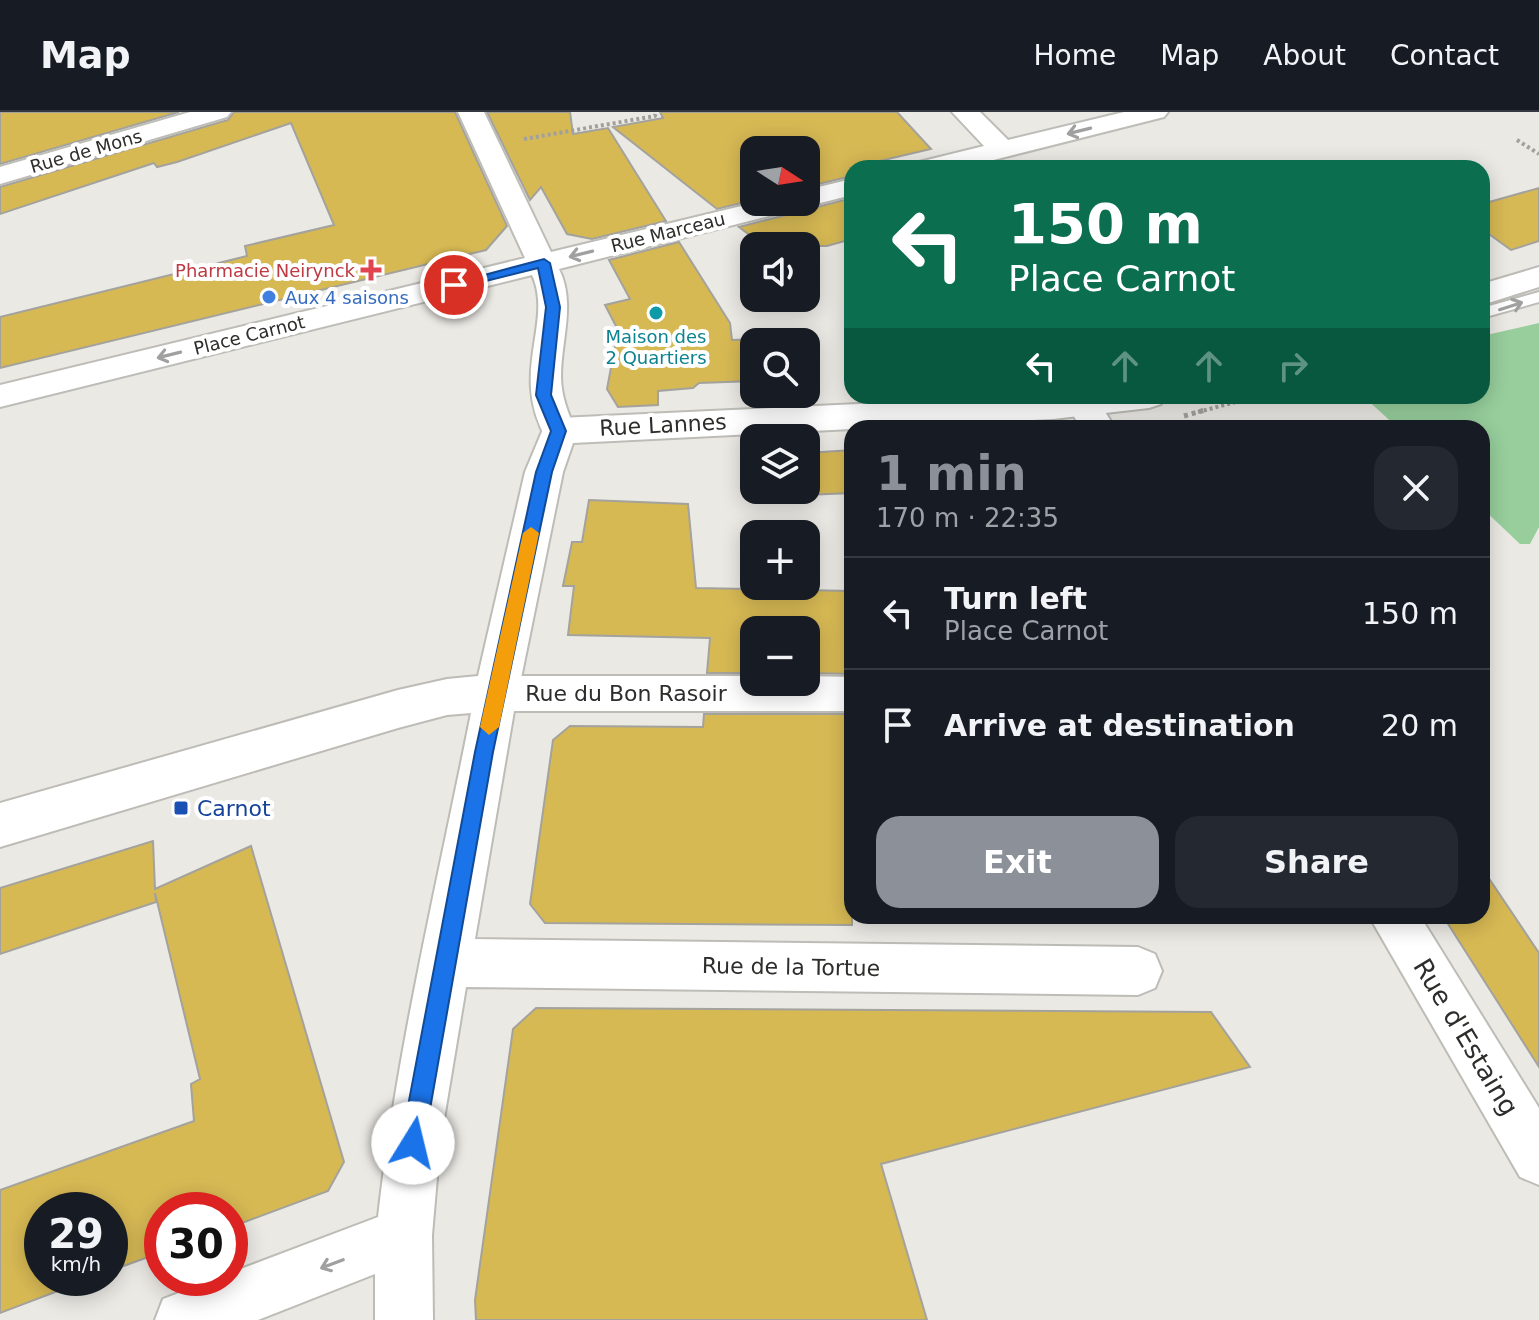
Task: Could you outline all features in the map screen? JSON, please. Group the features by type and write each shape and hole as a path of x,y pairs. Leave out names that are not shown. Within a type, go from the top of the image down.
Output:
{"street":[{"name":"Rue de Mons","path":"0,176 218,112"},
{"path":"404,1320 404,1235 413,1143 444,963 496,693 544,472 559,431 543,395 553,307 544,263 471,112"},
{"path":"965,112 1002,150"},
{"path":"961,160 1155,112"},
{"path":"820,195 844,189"},
{"name":"Rue Marceau","path":"544,263 740,215"},
{"name":"Place Carnot","path":"0,396 544,263"},
{"path":"1490,292 1539,277"},
{"name":"Rue Lannes","path":"977,420 1091,417 1127,404"},
{"name":"Rue Lannes","path":"559,431 844,424"},
{"path":"0,825 398,709 447,697 496,693"},
{"name":"Rue du Bon Rasoir","path":"496,693 844,694"},
{"name":"Rue d'Estaing","path":"1398,924 1539,1158"},
{"name":"Rue de la Tortue","path":"444,963 1138,971"},
{"path":"184,1320 404,1235"}],"lane":[{"path":"1490,311 1539,297"}],"path":[{"path":"488,146 655,116 656,112"},
{"path":"1517,140 1539,154"}],"green space":[{"path":"1539,323 1539,527 1530,544 1520,544 1490,516 1490,420 1389,420 1372,404 1490,404 1490,334"}],"building":[{"path":"0,112 179,112 0,164"},
{"path":"234,112 455,112 507,226 486,250 0,368 0,317 247,256 245,246 334,225 291,123 177,162 157,167 154,163 0,214 0,187 228,120"},
{"path":"487,112 570,112 573,134 608,128 666,221 592,239 567,234 541,187 530,200"},
{"path":"660,112 897,112 931,149 884,160 844,160 844,178 820,184 820,136 740,136 740,203 717,209 613,127 663,118"},
{"path":"1539,188 1539,241 1511,250 1490,235 1490,202"},
{"path":"844,200 844,241 820,246 820,232 746,232 739,227 782,216 820,216 820,206"},
{"name":"Maison des 2 Quartiers","path":"679,242 730,323 732,340 740,340 740,382 699,383 693,388 658,391 658,405 618,407 607,389 618,330 605,305 630,299 609,260"},
{"path":"844,451 844,493 820,494 820,452"},
{"path":"589,500 688,504 696,588 740,589 740,600 820,600 820,590 844,591 844,674 820,673 820,616 740,616 740,673 707,673 710,638 568,635 574,586 563,586 572,542 582,542"},
{"path":"704,714 844,714 844,924 852,925 545,923 530,904 553,740 570,726 703,727"},
{"path":"153,841 155,889 251,846 344,1162 328,1191 248,1221 248,1192 144,1192 144,1259 128,1264 128,1192 24,1192 24,1296 45,1296 0,1313 0,1190 194,1121 191,1084 200,1079 155,893 156,902 0,954 0,888"},
{"path":"1490,880 1539,953 1539,1067 1448,924 1490,924"},
{"path":"536,1008 1211,1012 1250,1067 881,1164 927,1320 476,1320 475,1300 513,1029"}],"slow traffic":[{"path":"489,727 531,533"}],"place":[{"name":"Pharmacie Neirynck","path":"371,270"},
{"name":"Aux 4 saisons","path":"269,297"},
{"name":"Maison des 2 Quartiers","path":"656,313"},
{"name":"Carnot","path":"181,808"}],"route":[{"path":"413,1143 484,752 544,472 559,431 543,395 553,307 544,263 454,285"}]}
